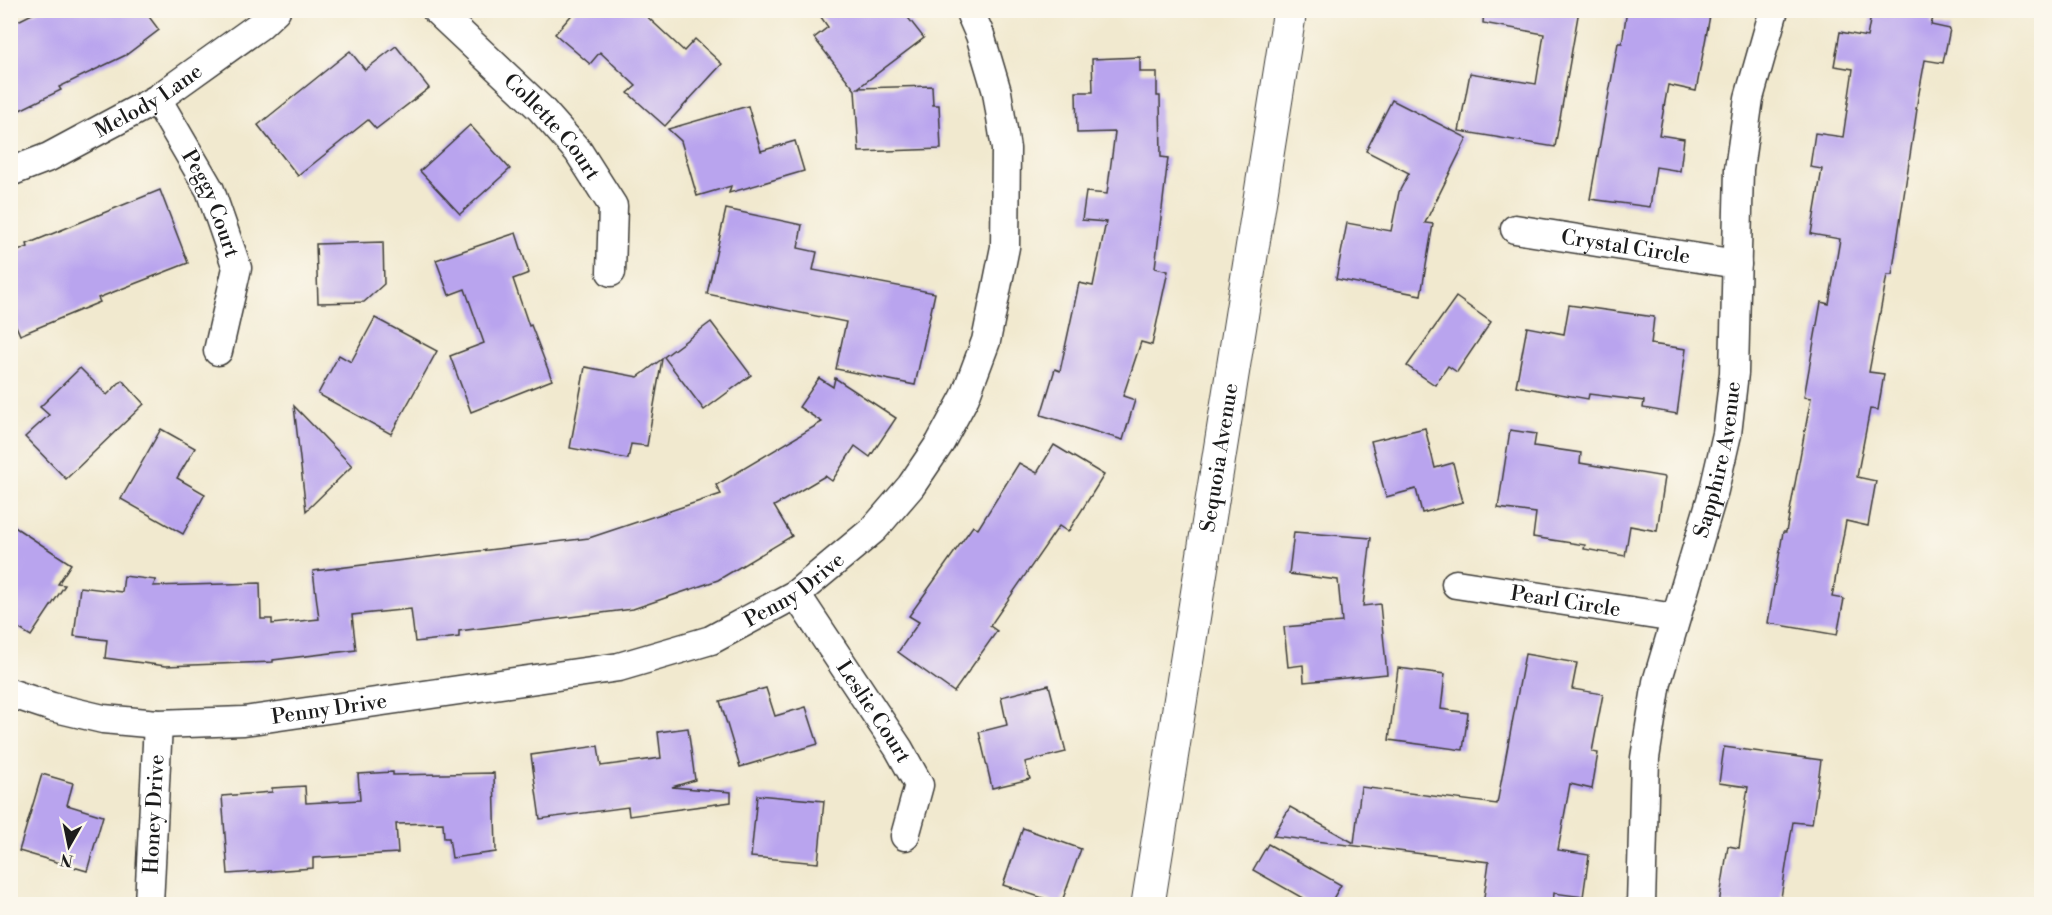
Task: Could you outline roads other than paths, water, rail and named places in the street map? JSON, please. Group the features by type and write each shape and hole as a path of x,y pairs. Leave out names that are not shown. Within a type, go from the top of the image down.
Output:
{"street":[{"name":"Melody Lane","path":"10,172 49,157 157,99 260,26 276,10"},
{"name":"Collette Court","path":"436,10 540,108 578,151 613,206 611,272"},
{"name":"Penny Drive","path":"158,724 244,721 619,667 711,640 796,594 874,529 911,486 940,443 965,397 986,341 1005,247 1006,149 997,92 980,35 969,10"},
{"name":"Sequoia Avenue","path":"1148,904 1290,10"},
{"name":"Sapphire Avenue","path":"1641,904 1645,758 1657,682 1714,490 1727,434 1734,373 1739,169 1749,98 1774,10"},
{"name":"Peggy Court","path":"157,99 210,190 237,268 218,351"},
{"name":"Crystal Circle","path":"1515,229 1737,264"},
{"name":"Pearl Circle","path":"1456,584 1675,618"},
{"name":"Leslie Court","path":"796,594 899,749 919,785 905,836"},
{"path":"10,693 52,707 103,718 158,724"},
{"name":"Honey Drive","path":"148,904 158,724"}]}
